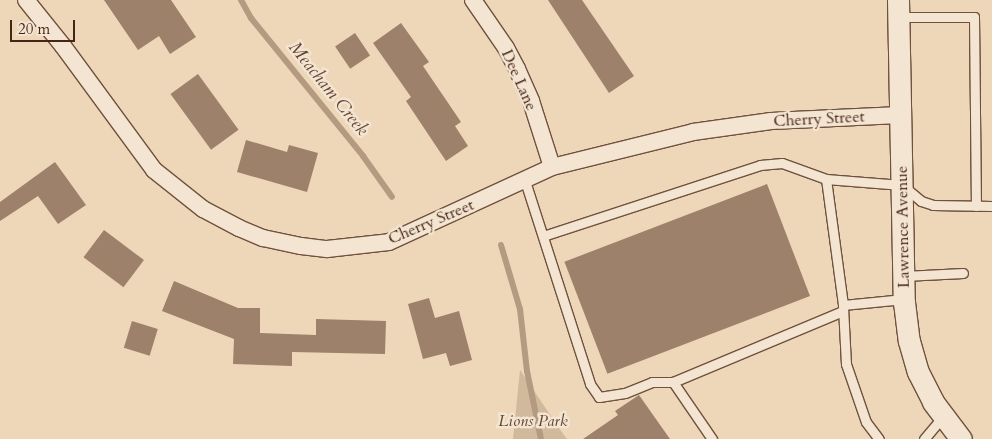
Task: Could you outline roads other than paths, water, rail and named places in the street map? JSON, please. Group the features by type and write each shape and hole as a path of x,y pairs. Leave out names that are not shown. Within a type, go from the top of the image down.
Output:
{"street":[{"name":"Cherry Street","path":"26,0 63,46 154,170 203,209 263,238 327,249 389,242 552,167 694,132 771,121 900,115"},
{"name":"Dee Lane","path":"473,0 501,40 517,69 531,101 552,167"},
{"name":"Lawrence Avenue","path":"898,8 904,299 909,341 918,372 933,402 961,439"}],"lane":[{"path":"898,8 974,17 976,206"},
{"path":"543,236 760,165 782,163 826,179 902,185 921,201 933,205 992,206"},
{"path":"826,179 843,308 846,364 866,422 879,439"},
{"path":"525,181 590,384 599,397 625,393 652,382 672,382 843,308 904,299"},
{"path":"904,276 963,273"},
{"path":"672,382 712,439"},
{"path":"924,439 943,416"}],"waterway":[{"name":"Meacham Creek","path":"241,0 251,18 363,156 392,197"},
{"name":"Meacham Creek","path":"501,245 520,309 527,371 541,439"}],"park label":[{"name":"Lions Park","path":"533,421"}]}
